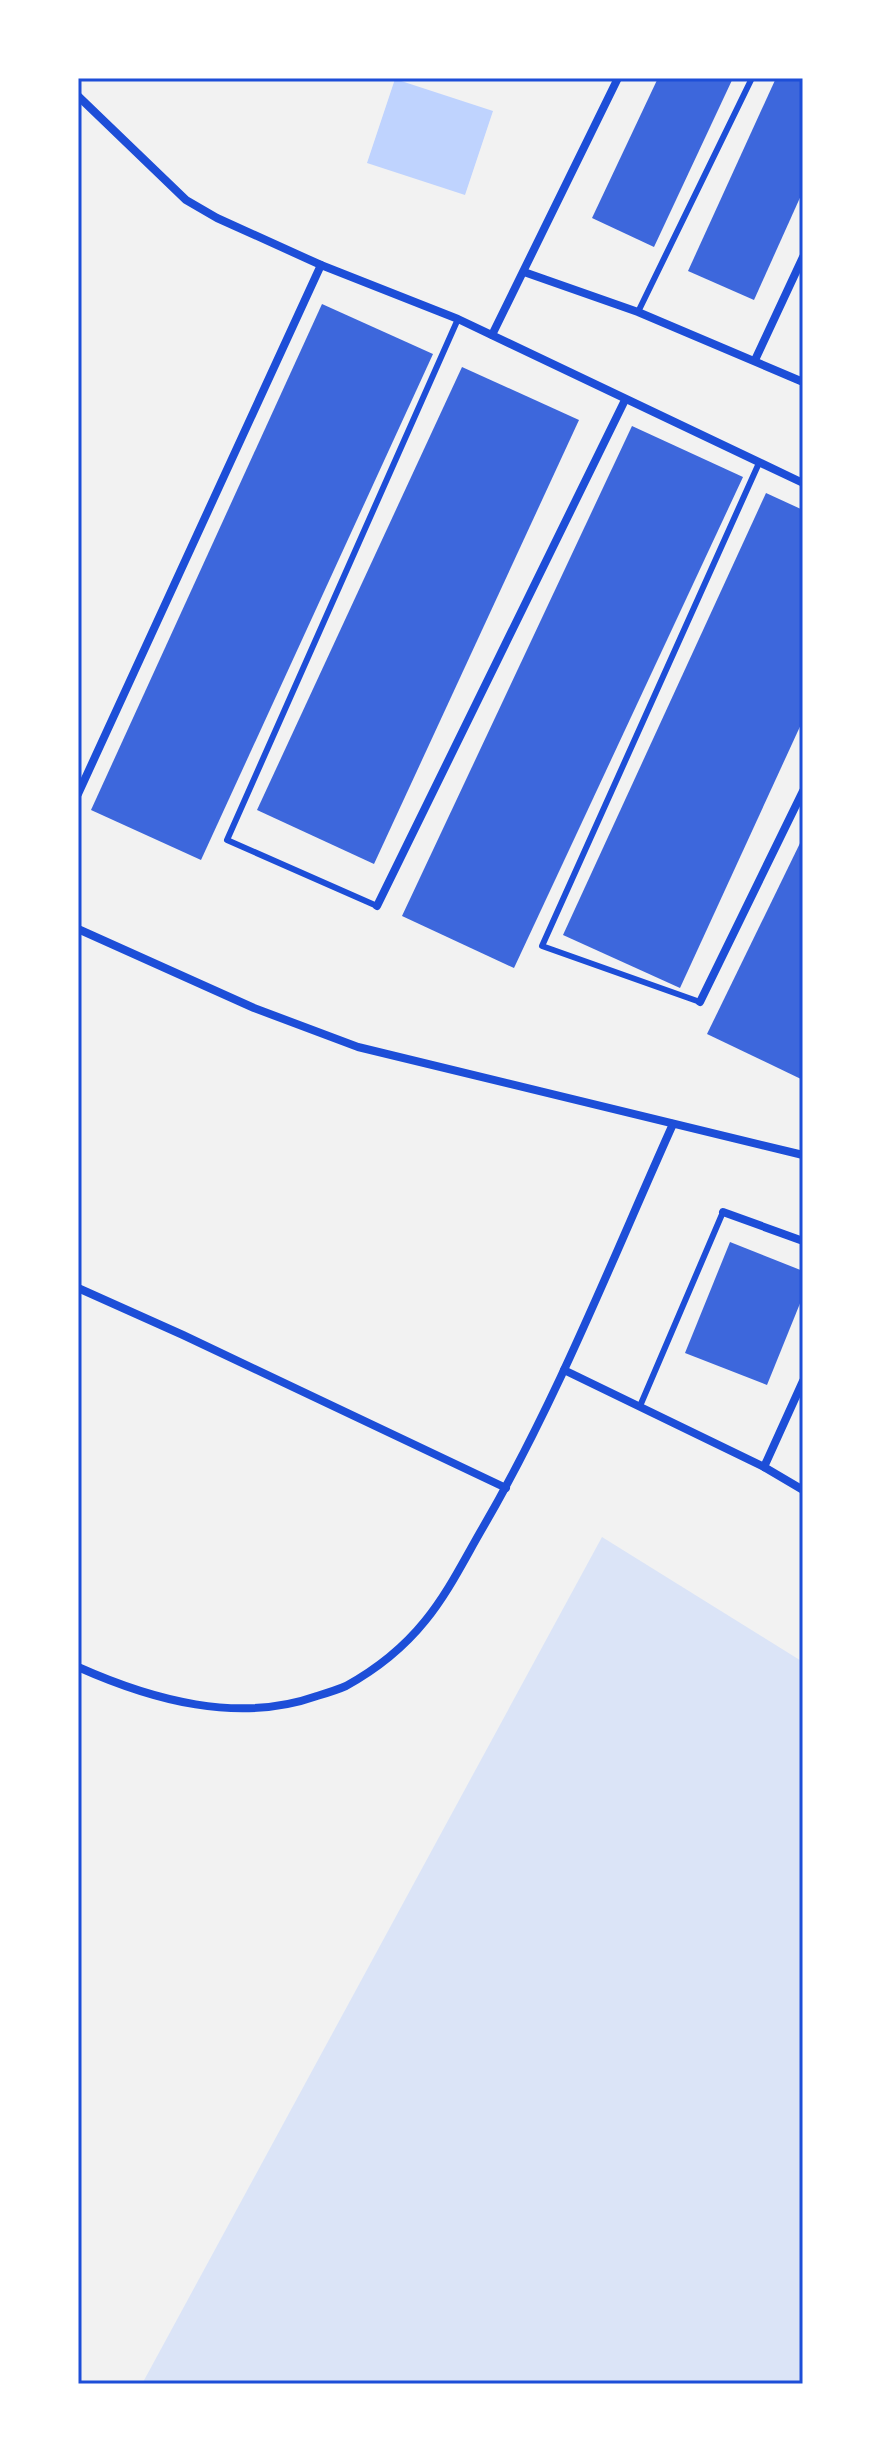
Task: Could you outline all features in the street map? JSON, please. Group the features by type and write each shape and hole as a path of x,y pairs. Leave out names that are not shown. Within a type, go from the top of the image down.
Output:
{"street":[{"path":"492,335 618,78"},
{"path":"78,96 186,200 217,218 321,265 458,319 803,483"},
{"path":"755,360 803,257"},
{"path":"78,794 321,265"},
{"path":"524,272 638,312 803,382"},
{"path":"377,906 625,400"},
{"path":"700,1002 803,791"},
{"path":"78,929 254,1008 358,1047 803,1155"},
{"path":"78,1667 115,1684 178,1702 234,1710 293,1705 344,1686 389,1657 424,1622 451,1584 506,1488 564,1370 673,1124"},
{"path":"723,1212 803,1241"},
{"path":"78,1288 506,1488"},
{"path":"564,1370 764,1467 803,1490"},
{"path":"764,1467 803,1381"}],"lane":[{"path":"638,312 752,78"},
{"path":"377,906 227,840 458,319"},
{"path":"700,1002 542,946 759,463"},
{"path":"640,1406 723,1212"}],"shaded area":[{"path":"602,1537 803,1662 803,2384 142,2384"}],"water":[{"path":"395,79 493,111 465,195 367,163"}],"building":[{"path":"658,78 733,78 654,247 592,218"},
{"path":"776,78 803,78 803,191 754,300 688,271"},
{"path":"322,304 433,354 201,860 91,810"},
{"path":"462,367 579,420 374,864 257,810"},
{"path":"632,426 743,477 514,968 402,916"},
{"path":"766,493 803,510 803,720 680,988 563,935"},
{"path":"803,837 803,1080 707,1034"},
{"path":"730,1242 803,1271 803,1296 767,1385 685,1353"}]}
